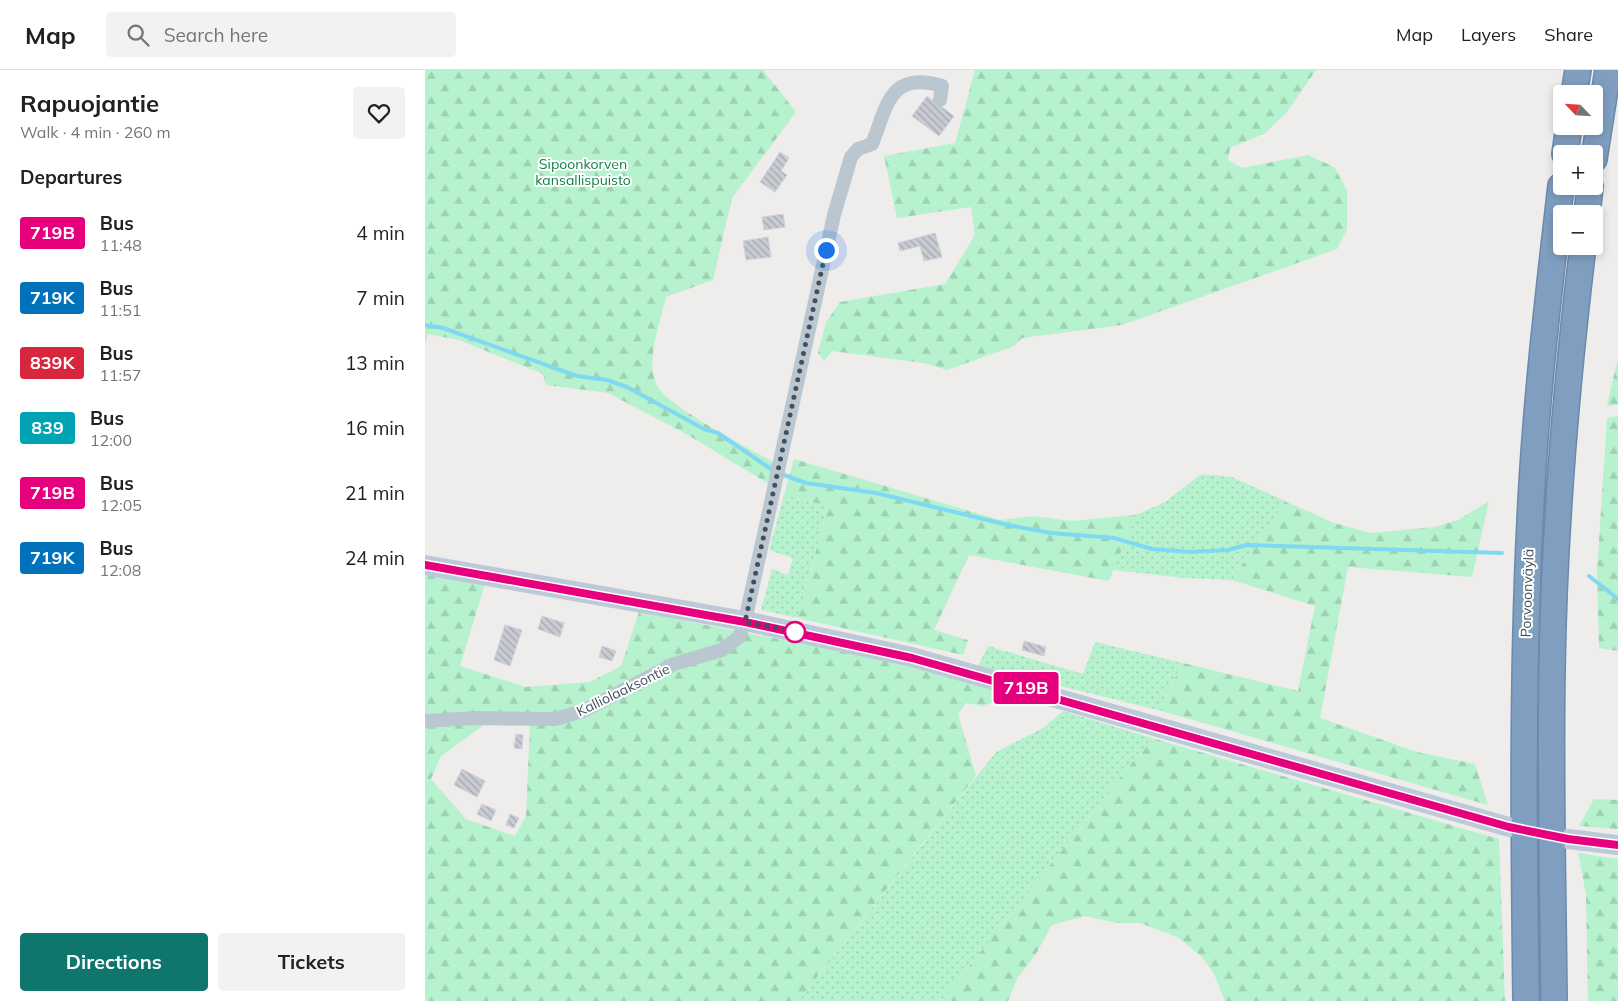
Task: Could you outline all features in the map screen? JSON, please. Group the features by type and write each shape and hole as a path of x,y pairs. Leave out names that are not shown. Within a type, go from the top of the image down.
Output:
{"highway":[{"path":"1576,85 1578,70"},
{"path":"1596,145 1608,70"},
{"name":"Porvoonväylä","path":"1526,1001 1525,624 1538,403 1560,195"},
{"name":"Porvoonväylä","path":"1554,1001 1551,813 1555,592 1566,410 1582,255"}],"street":[{"path":"745,622 821,272 851,157 858,149 872,144 889,97 902,84 917,80 942,86 940,100"},
{"path":"425,565 841,641 971,673 1509,827"},
{"name":"Kalliolaaksontie","path":"425,721 475,718 555,718 583,712 674,664 722,650 739,637 745,622"},
{"path":"1568,839 1618,845"}],"green space":[{"name":"Sipoonkorven kansallispuisto","path":"425,70 763,70 796,112 732,198 713,280 666,297 655,340 653,374 656,384 675,404 711,427 777,464 769,484 688,435 608,393 546,385 543,374 459,340 428,334 425,345"},
{"path":"975,70 1316,70 1287,112 1264,134 1230,148 1228,160 1242,168 1308,155 1334,167 1347,190 1347,229 1337,249 1122,325 1022,338 1014,346 947,370 924,363 832,351 824,361 818,353 826,322 840,302 945,284 975,235 971,207 897,218 884,156 955,143"},
{"path":"1618,357 1618,405 1607,406"},
{"path":"1618,416 1618,651 1599,648 1597,572 1607,418"},
{"path":"794,459 1000,520 1034,516 1071,521 1136,515 1109,581 969,555 934,630 968,640 963,655 798,618 828,506 784,495"},
{"path":"1201,474 1232,477 1285,501 1232,580 1185,578 1113,570 1136,515 1165,502"},
{"path":"784,495 828,506 798,618 761,610 772,569 788,575 793,558 769,550"},
{"path":"1285,501 1334,523 1371,533 1435,527 1458,520 1489,501 1472,577 1348,567 1320,718 1417,752 1475,764 1488,805 1158,710 1183,663 1298,691 1315,606 1232,580"},
{"path":"425,572 485,584 460,666 526,687 590,682 621,666 639,612 794,642 808,640 1014,694 983,706 966,703 958,714 976,776 798,1001 425,1001","holes":["484,725 530,725 526,816 515,836 466,819 431,779 441,756"]},
{"path":"1095,642 1183,663 1158,710 978,666 988,646 1083,674"},
{"path":"1063,711 1152,738 941,1001 798,1001 996,752 1043,728"},
{"path":"1152,738 1499,839 1505,1001 1225,1001 1214,974 1203,958 1179,938 1140,923 1117,923 1085,916 1052,925 1036,954 1018,977 1008,1001 941,1001"},
{"path":"1594,799 1618,800 1618,829 1579,826"},
{"path":"1578,853 1618,859 1618,1001 1588,1001 1586,894"}],"building":[{"path":"927,96 954,116 939,136 912,116"},
{"path":"780,152 789,158 781,171 787,175 775,192 760,182"},
{"path":"783,214 785,227 764,230 762,217"},
{"path":"935,233 942,257 924,261 920,246 900,251 898,243"},
{"path":"768,237 771,257 746,260 743,241"},
{"path":"542,616 564,623 560,637 538,629"},
{"path":"505,625 522,630 510,666 494,660"},
{"path":"1024,641 1046,647 1044,656 1022,650"},
{"path":"602,646 616,651 612,661 599,657"},
{"path":"516,734 523,735 522,749 514,748"},
{"path":"462,769 485,781 477,797 454,785"},
{"path":"482,804 496,810 491,821 477,814"},
{"path":"510,814 519,818 514,828 506,825"}],"waterway":[{"path":"425,325 443,328 577,376 607,380 627,387 704,429 718,433 774,471"},
{"path":"781,474 806,483 876,493 1008,525 1051,533 1114,538 1152,549 1190,552 1228,550 1246,545 1502,553"},
{"path":"1589,576 1618,599"}],"bus line":[{"name":"719B","path":"425,565 523,581 832,639 971,673 1509,827 1568,839 1618,845"}],"route":[{"path":"795,632 803,633 745,622 826,250"}]}
